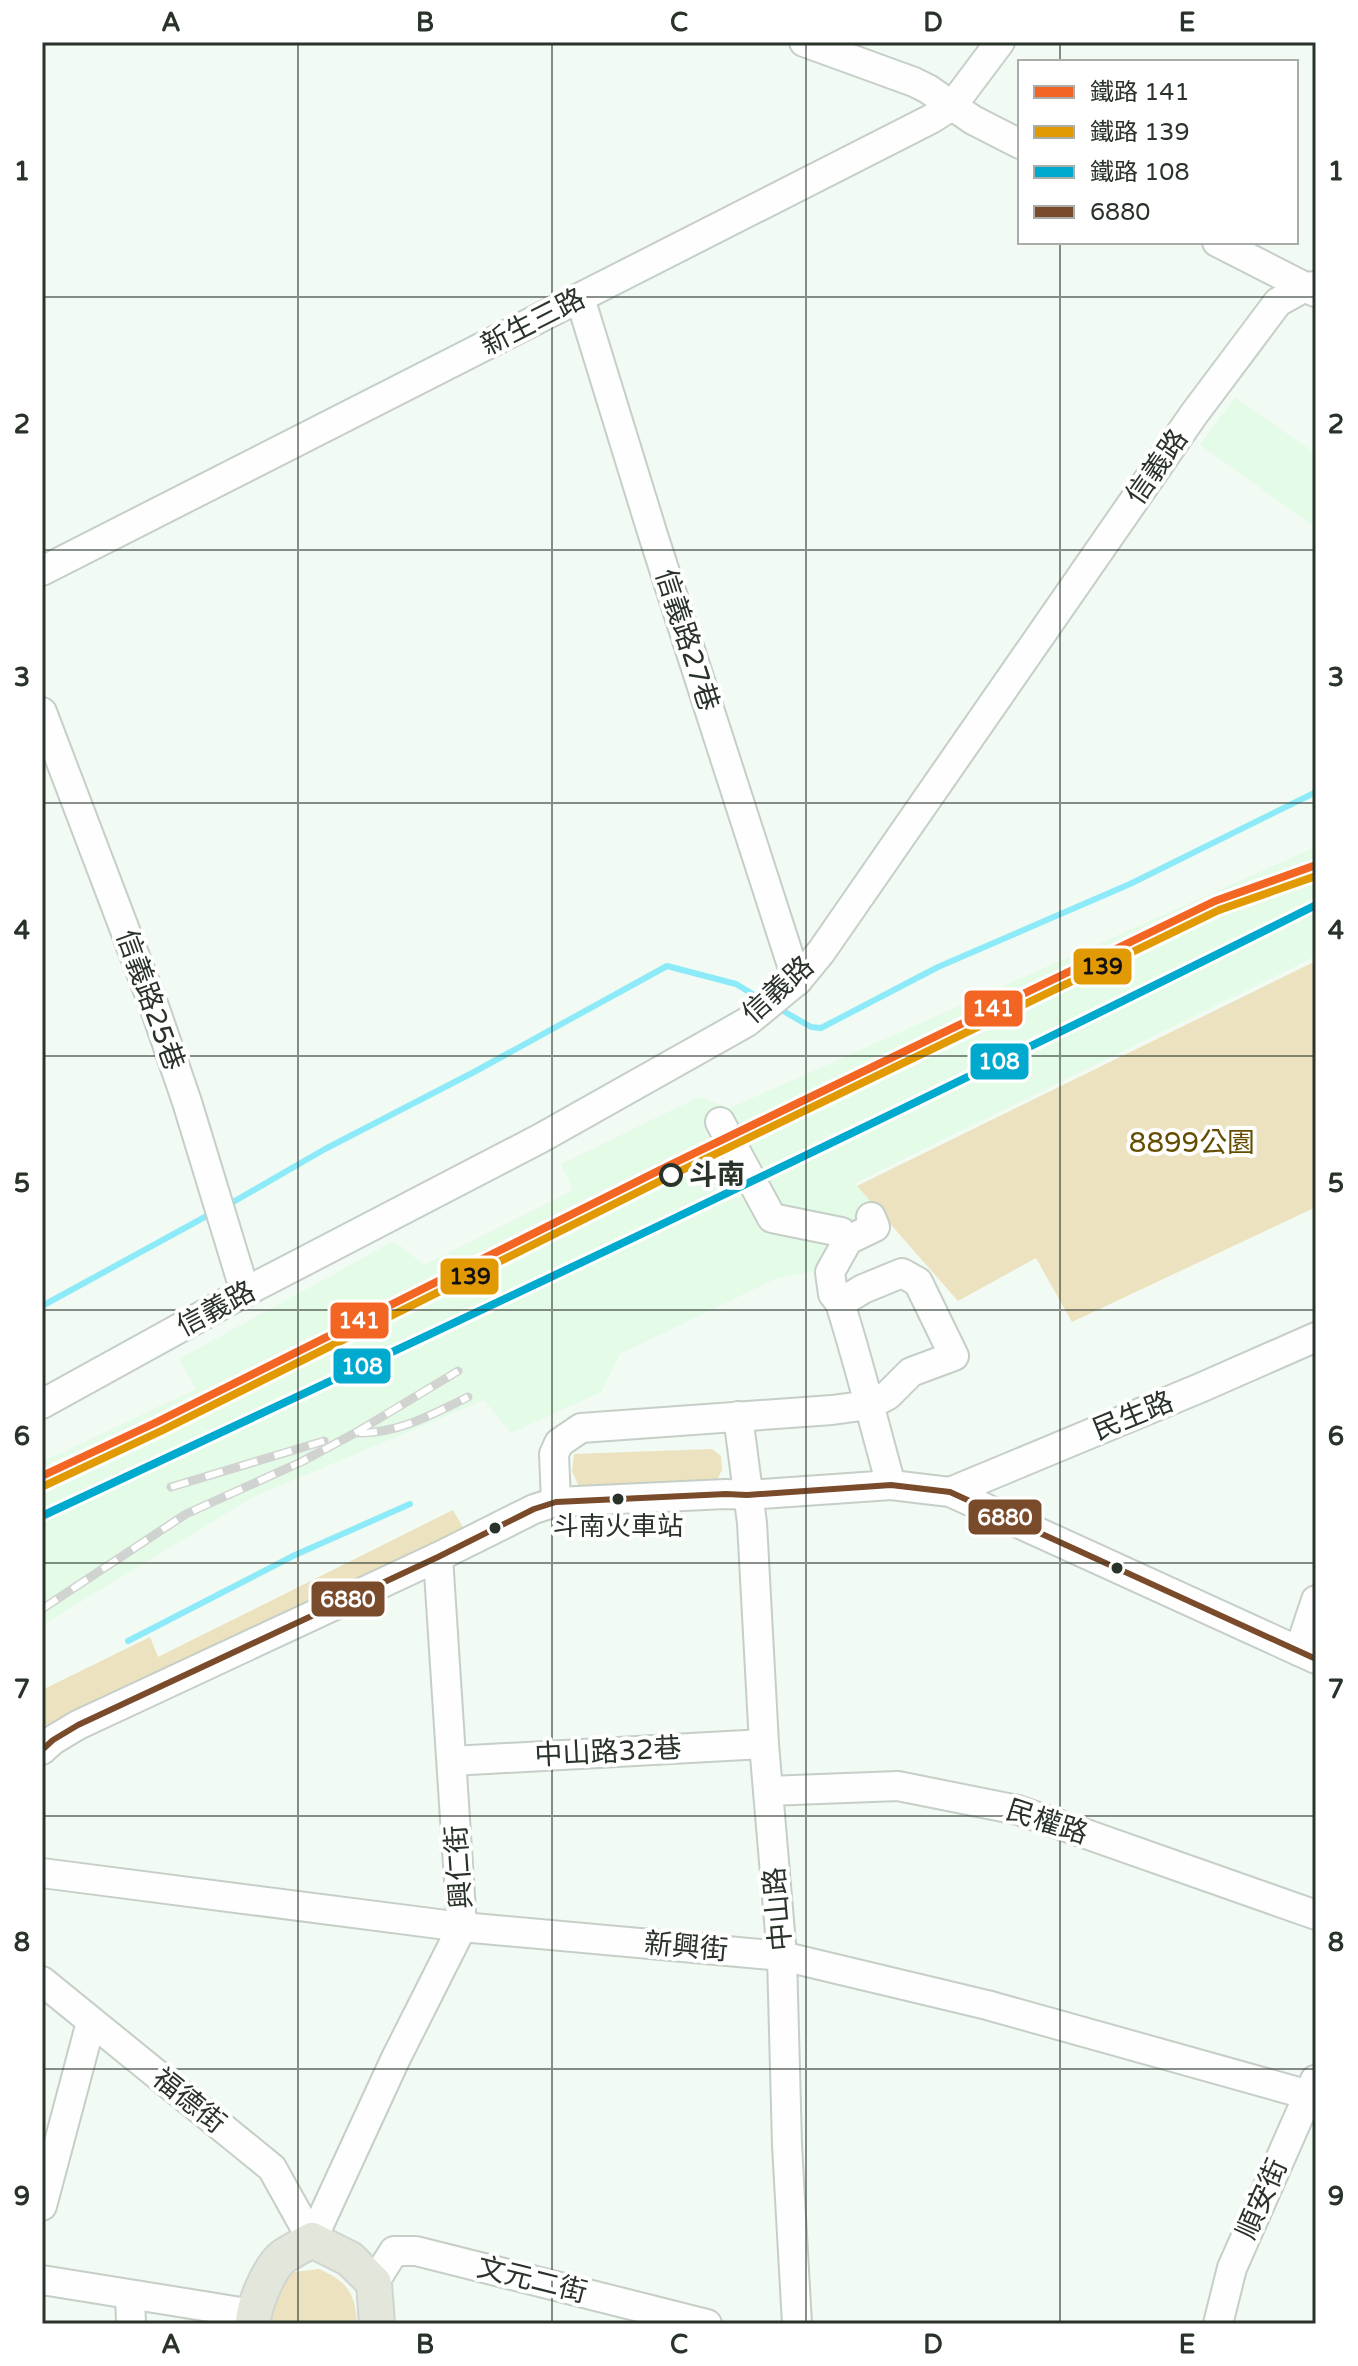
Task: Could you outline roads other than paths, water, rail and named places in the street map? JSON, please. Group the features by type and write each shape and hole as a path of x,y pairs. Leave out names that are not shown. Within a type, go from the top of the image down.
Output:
{"main road":[{"path":"253,2319 268,2278 282,2258 312,2240 350,2259 374,2283 377,2324"}],"street":[{"path":"804,42 914,82 973,120 1018,143"},
{"name":"新生三路","path":"42,571 931,119 952,106 1000,42"},
{"path":"1221,244 1312,288"},
{"name":"信義路","path":"42,1404 245,1292 541,1138 747,1022 797,981 821,952 1194,414 1278,302 1312,288"},
{"name":"信義路27巷","path":"580,298 797,981"},
{"name":"信義路25巷","path":"42,712 160,1023 245,1292"},
{"path":"720,1122 772,1218 841,1232"},
{"path":"871,1217 875,1227 848,1240 830,1272 833,1294 840,1303 863,1375 891,1485"},
{"path":"556,1502 554,1454 559,1443 581,1428 869,1405 888,1395 911,1372 954,1356 918,1282 902,1273 863,1289 840,1303"},
{"name":"民生路","path":"950,1492 1316,1337"},
{"name":"中山路","path":"738,1416 752,1523 764,1744 782,1956 787,2145 797,2324"},
{"path":"42,1750 78,1725 534,1509 556,1502 747,1495 891,1485 950,1492 1308,1655 1316,1600"},
{"name":"興仁街","path":"312,2240 395,2060 462,1927 438,1557"},
{"name":"中山路32巷","path":"452,1761 764,1744"},
{"name":"民權路","path":"768,1791 898,1786 1018,1810 1316,1915"},
{"name":"新興街","path":"42,1873 462,1927 782,1956 987,2005 1313,2090"},
{"name":"福德街","path":"42,1981 272,2168 312,2240"},
{"path":"42,2206 91,2022"},
{"name":"順安街","path":"1218,2324 1232,2268 1313,2090"},
{"name":"文元二街","path":"374,2283 394,2251 416,2251 707,2324"},
{"path":"42,2280 253,2319"},
{"path":"130,2295 131,2324"}],"waterway":[{"path":"778,1008 811,1027 821,1028 938,967 1130,884 1316,792"},
{"path":"228,1205 325,1149 474,1072 667,966 736,984 761,999"},
{"path":"42,1306 214,1212"},
{"path":"128,1641 295,1555 410,1504"}],"railway":[{"path":"42,1609 186,1514 301,1462 458,1371"},
{"path":"359,1433 402,1426 468,1397"},
{"path":"171,1487 324,1441"}],"rail line":[{"name":"141","path":"42,1476 157,1422 668,1166 1215,901 1316,865"},
{"name":"139","path":"46,1485 161,1431 672,1175 1219,910 1316,876"},
{"name":"108","path":"42,1516 681,1215 1316,905"}],"place":[{"name":"斗南","path":"671,1175"},
{"name":"斗南火車站","path":"618,1499"}],"park label":[{"name":"8899公園","path":"1192,1143"}]}
